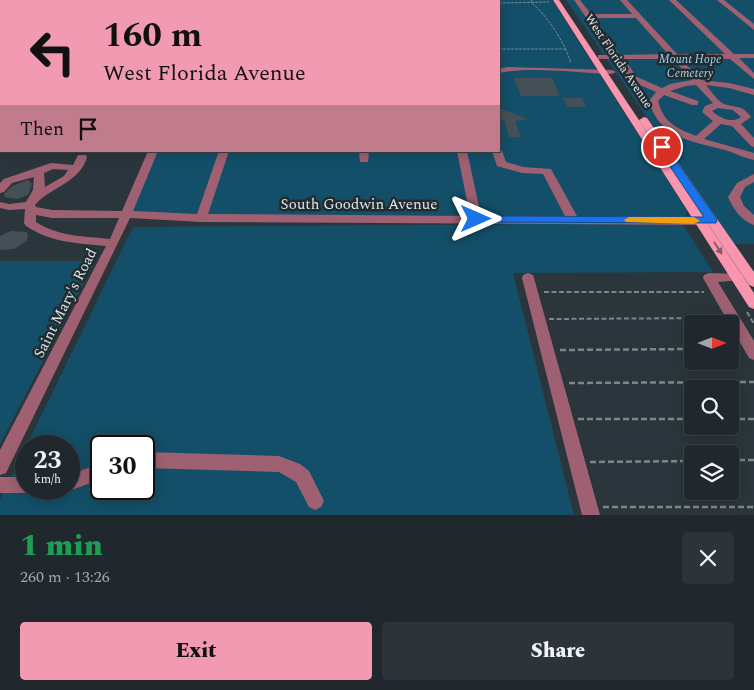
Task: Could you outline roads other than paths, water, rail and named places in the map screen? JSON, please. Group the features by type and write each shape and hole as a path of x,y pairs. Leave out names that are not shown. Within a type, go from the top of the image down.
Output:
{"main road":[{"name":"West Florida Avenue","path":"558,1 601,56 607,72 754,304"},
{"name":"West Florida Avenue","path":"558,1 754,282"}],"street":[{"path":"577,0 634,79 695,103"},
{"path":"623,0 719,105"},
{"path":"672,0 754,77"},
{"path":"720,0 754,28"},
{"path":"589,16 638,16"},
{"path":"601,56 754,56"},
{"path":"500,71 507,69 607,72"},
{"path":"753,90 697,82 680,84 661,91 654,101 655,111 659,117 681,133 697,140 736,150 754,158"},
{"path":"733,108 753,90"},
{"path":"745,122 720,120 707,112 710,107 719,105 733,108 745,114 745,122 754,144"},
{"path":"697,140 720,120"},
{"path":"736,150 754,151"},
{"name":"Saint Mary's Road","path":"0,466 113,243 153,152"},
{"path":"202,218 224,152"},
{"path":"462,152 476,219"},
{"path":"497,152 501,164 522,170 547,171 573,220"},
{"path":"38,195 68,178 80,164 82,157"},
{"path":"0,190 8,181 39,172 51,166 70,167 73,170"},
{"path":"39,172 40,190 30,208 30,223 43,232 62,240 113,243"},
{"path":"754,177 741,185 734,197 739,208 754,221"},
{"name":"South Goodwin Avenue","path":"0,205 30,208 52,214 202,218 712,221"},
{"path":"528,278 597,511"},
{"path":"737,278 710,278 748,351"},
{"path":"155,460 279,464 298,471 306,482 315,501"},
{"path":"0,485 15,485"}],"park label":[{"name":"Mount Hope Cemetery","path":"690,66"}]}
